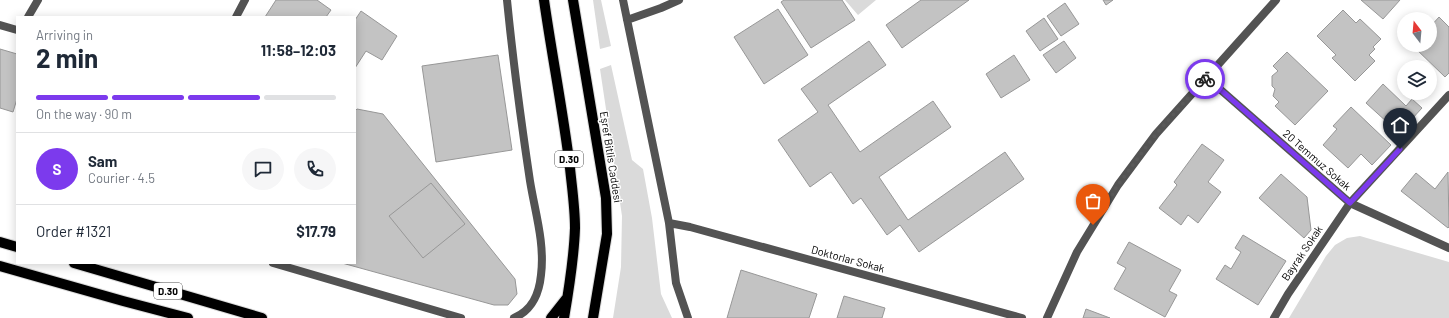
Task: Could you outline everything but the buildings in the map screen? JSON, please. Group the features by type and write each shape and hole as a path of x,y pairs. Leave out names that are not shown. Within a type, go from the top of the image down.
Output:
{"main road":[{"name":"D.30","path":"544,0 566,132 574,201 575,228 564,318"},
{"name":"Eşref Bitlis Caddesi","path":"573,0 606,198 607,234 594,317"},
{"path":"0,242 16,247"},
{"name":"D.30","path":"77,264 262,318"},
{"name":"D.30","path":"0,266 123,302 188,318"},
{"path":"551,318 567,298"}],"street":[{"path":"29,16 38,0"},
{"path":"237,16 246,0"},
{"path":"507,0 529,176 541,238 541,274 535,300 523,314 514,318"},
{"path":"623,0 669,223 676,283 688,318"},
{"path":"627,20 679,0"},
{"path":"1047,318 1077,252 1118,185 1156,134 1276,0"},
{"path":"0,25 16,30"},
{"name":"20 Temmuz Sokak","path":"1206,77 1350,203 1449,248"},
{"name":"Bayrak Sokak","path":"1274,318 1288,294 1350,203 1449,95"},
{"name":"Doktorlar Sokak","path":"669,223 690,227 1022,318"},
{"path":"276,264 461,318"}],"shaded area":[{"path":"593,0 601,0 611,46 600,49"},
{"path":"845,0 876,0 858,15"},
{"path":"611,65 632,160 643,169 652,218 661,294 672,318 613,318 621,267 622,216 600,69"},
{"path":"1360,236 1449,262 1449,318 1289,318 1326,256 1335,245 1347,238"}],"way so far":[{"path":"1093,225 1118,185 1156,134 1205,79"}],"route":[{"path":"1205,79 1206,77 1350,203 1400,149"}]}
